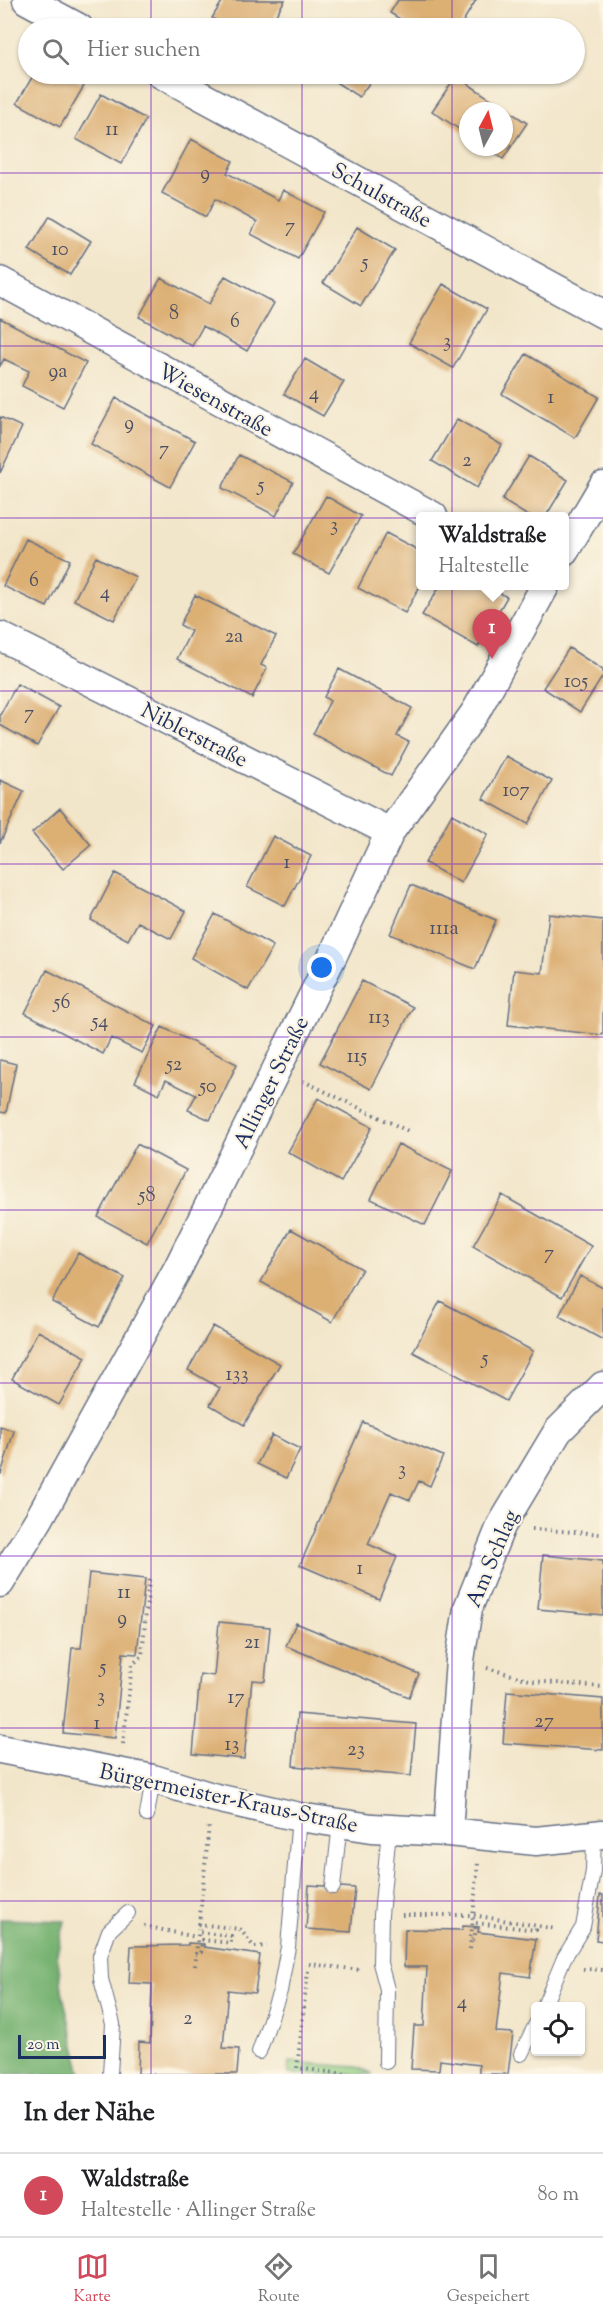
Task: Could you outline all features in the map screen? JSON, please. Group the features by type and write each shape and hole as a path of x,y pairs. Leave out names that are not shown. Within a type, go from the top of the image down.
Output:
{"street":[{"path":"27,0 60,18"},
{"name":"Schulstraße","path":"179,84 603,314"},
{"name":"Wiesenstraße","path":"0,281 426,512"},
{"path":"569,544 603,486"},
{"name":"Allinger Straße","path":"0,1583 39,1519 178,1268 277,1069 390,832 476,711 542,590"},
{"name":"Niblerstraße","path":"0,636 390,832"},
{"name":"Am Schlag","path":"448,1832 460,1660 468,1608 501,1526 558,1431 603,1386"},
{"name":"Bürgermeister-Kraus-Straße","path":"0,1749 153,1779 212,1797 300,1817 389,1830 448,1832 536,1841 599,1834"}],"lane":[{"path":"147,1815 153,1779"},
{"path":"259,2052 280,1991 288,1945 300,1817"},
{"path":"333,1887 340,1823"},
{"path":"386,2062 387,1989 380,1963 381,1915 389,1830"},
{"path":"546,2002 564,1958 583,1927 599,1834"},
{"path":"110,2074 113,2024 101,1979 100,1956 109,1931 128,1913"},
{"path":"521,2054 531,2034"}],"path":[{"path":"277,1069 408,1131"},
{"path":"501,1526 603,1534"},
{"path":"120,1772 132,1665 142,1656 149,1579"},
{"path":"460,1660 533,1681 603,1687"},
{"path":"195,1966 196,1934 212,1797"},
{"path":"470,1948 480,1836"},
{"path":"128,1913 134,1924 196,1934 231,1935 231,1943 202,1940 201,1952 195,1954"},
{"path":"381,1915 473,1915 579,1932"},
{"path":"471,1941 475,1935 476,1923 536,1930 536,1926"},
{"path":"198,1924 240,1929 254,1947 310,1946 297,2068 346,2074"},
{"path":"577,1968 603,1970"}],"green space":[{"path":"0,1919 65,1921 57,1953 63,1996 82,2074 0,2074"},
{"path":"289,2062 357,2067 373,2074 288,2074"}],"building":[{"path":"223,0 285,0 274,18 212,18"},
{"path":"398,0 476,0 465,18 398,18 390,13"},
{"path":"28,84 85,84 60,127 17,103"},
{"path":"339,84 369,84 359,97"},
{"path":"451,84 468,84 495,102 459,102 459,129 432,111"},
{"path":"101,94 146,119 121,164 76,139"},
{"path":"513,114 527,123 513,144"},
{"path":"191,139 233,161 227,173 278,200 283,190 324,212 298,259 251,234 257,222 215,199 206,217 162,193"},
{"path":"50,216 91,241 70,275 29,250"},
{"path":"357,227 395,250 361,306 323,283"},
{"path":"225,276 274,303 247,351 203,326 192,346 139,317 161,278 209,304"},
{"path":"443,284 487,309 453,368 409,343"},
{"path":"0,318 86,363 63,407 22,386 29,371 4,359 0,366"},
{"path":"526,354 599,397 575,438 502,394"},
{"path":"305,359 344,382 323,416 284,394"},
{"path":"116,398 195,441 170,487 91,444"},
{"path":"0,417 22,427 0,473"},
{"path":"457,419 502,445 477,488 432,461"},
{"path":"239,455 293,482 276,516 222,488"},
{"path":"529,456 568,480 548,512 522,512 502,500"},
{"path":"326,496 361,516 329,573 293,554"},
{"path":"386,533 416,549 418,590 405,613 358,588"},
{"path":"26,539 70,560 47,607 3,586"},
{"path":"96,557 136,577 114,620 74,600"},
{"path":"438,590 494,590 507,597 478,647 422,615"},
{"path":"195,595 276,636 261,665 267,668 252,698 177,659 191,631 180,625"},
{"path":"569,648 603,670 603,676 580,712 543,688"},
{"path":"339,669 412,708 397,736 409,742 391,776 313,734 330,701 324,697"},
{"path":"17,684 59,707 37,746 0,725 0,715"},
{"path":"506,756 552,781 528,824 483,799"},
{"path":"0,780 24,791 0,843"},
{"path":"60,808 91,845 63,869 32,833"},
{"path":"452,814 488,834 461,883 425,863"},
{"path":"273,836 311,856 285,906 247,887"},
{"path":"115,873 186,911 171,939 138,922 128,940 91,920"},
{"path":"411,885 496,920 475,969 390,934"},
{"path":"215,914 273,946 248,990 191,958"},
{"path":"549,914 603,920 603,1035 508,1025 514,970 542,973"},
{"path":"47,970 156,1026 142,1053 111,1038 103,1054 25,1013"},
{"path":"362,981 413,1007 371,1089 320,1063"},
{"path":"162,1027 237,1064 210,1120 188,1110 196,1095 166,1080 159,1094 135,1082"},
{"path":"0,1060 16,1064 6,1113 0,1112"},
{"path":"318,1098 372,1127 341,1182 288,1152"},
{"path":"137,1144 186,1170 147,1243 98,1217"},
{"path":"398,1144 452,1171 425,1225 371,1199"},
{"path":"502,1195 591,1246 562,1297 473,1246"},
{"path":"291,1229 362,1269 332,1322 261,1282"},
{"path":"78,1253 125,1278 99,1327 52,1302"},
{"path":"580,1276 603,1288 603,1340 559,1316"},
{"path":"440,1301 533,1351 506,1401 413,1352"},
{"path":"213,1326 280,1364 244,1425 210,1405 220,1388 188,1370"},
{"path":"38,1331 86,1357 59,1405 12,1379"},
{"path":"363,1422 443,1456 430,1486 419,1481 410,1500 391,1492 368,1544 397,1557 379,1599 300,1565"},
{"path":"0,1426 14,1431 1,1474 0,1474"},
{"path":"272,1435 300,1449 286,1478 257,1464"},
{"path":"543,1555 603,1561 603,1615 538,1609"},
{"path":"89,1573 145,1579 137,1654 123,1653 115,1738 63,1733 72,1648 81,1648"},
{"path":"219,1622 270,1627 265,1681 252,1680 244,1759 193,1754 200,1674 214,1676"},
{"path":"296,1623 419,1674 409,1697 286,1646"},
{"path":"507,1691 603,1699 603,1750 503,1743"},
{"path":"297,1714 416,1724 411,1776 293,1766"},
{"path":"309,1885 355,1888 351,1932 306,1929"},
{"path":"600,1895 603,1895 603,1941 596,1940"},
{"path":"463,1926 479,1927 478,1932 536,1939 530,1977 503,1973 496,2032 513,2033 508,2074 479,2074 479,2065 440,2060 439,2070 411,2069 414,2026 424,2026 427,1967 404,1967 405,1929 462,1930"},
{"path":"188,1943 260,1955 255,1993 228,1990 223,2048 239,2049 237,2074 138,2074 139,2042 150,2043 152,1984 129,1983 131,1946 188,1945"}],"place":[{"name":"Waldstraße","path":"492,659"}]}
